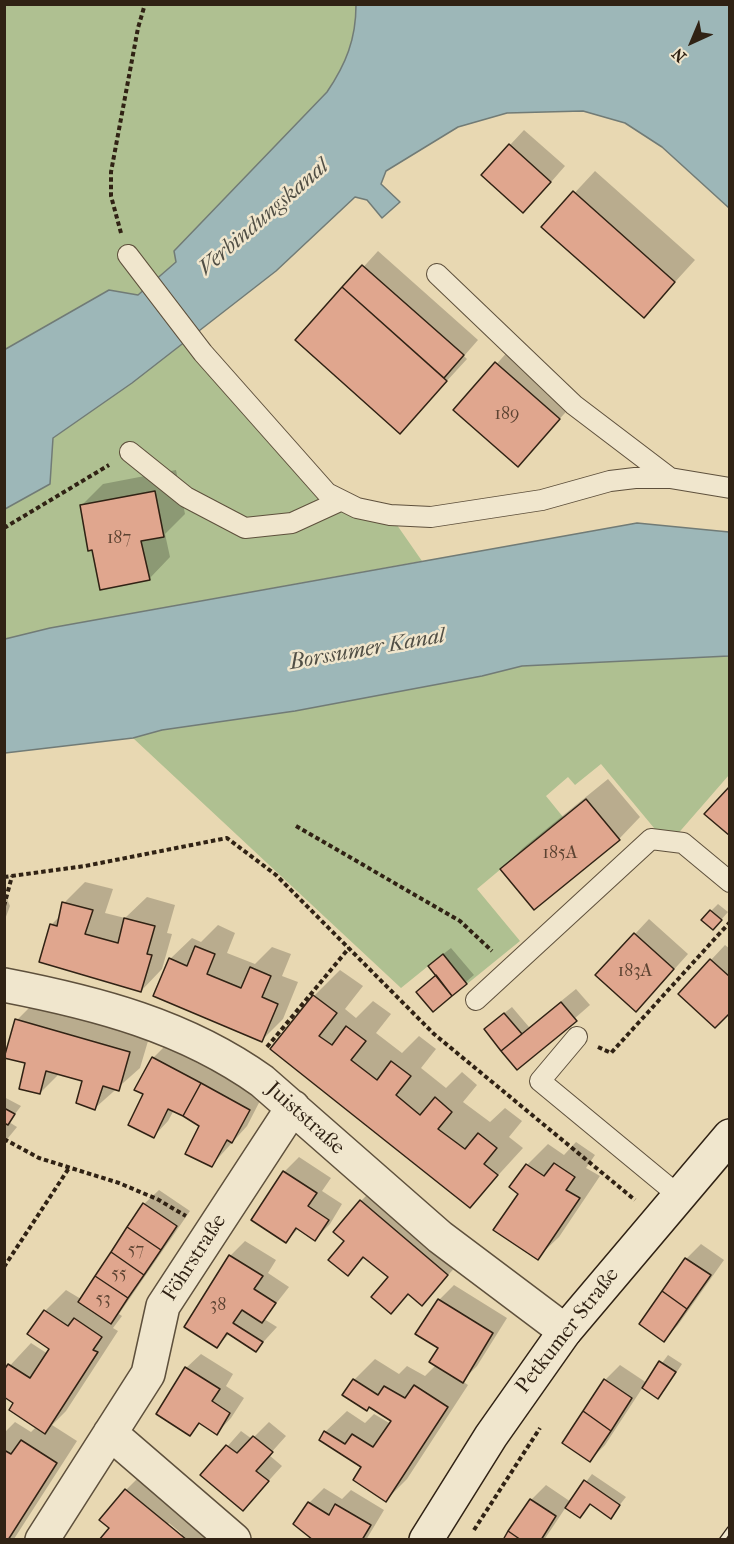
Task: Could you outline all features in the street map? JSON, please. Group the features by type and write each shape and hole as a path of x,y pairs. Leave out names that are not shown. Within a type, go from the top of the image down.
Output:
{"street":[{"name":"Juiststraße","path":"4,985 132,1014 201,1043 248,1071 293,1107 440,1237 565,1331"},
{"name":"Föhrstraße","path":"42,1539 148,1374 163,1306 293,1107"},
{"name":"Petkumer Straße","path":"426,1539 491,1436 565,1331 729,1136"},
{"path":"111,1433 234,1539"}],"lane":[{"path":"128,255 203,353 327,493 340,501 390,515 431,517 542,500 610,481 670,478 729,488"},
{"path":"437,274 574,405 670,478"},
{"path":"130,452 186,497 245,528 292,523 340,501"},
{"path":"476,1000 651,839 683,843 729,882"},
{"path":"577,1036 540,1082 668,1207"}],"path":[{"path":"128,255 111,196 111,172 138,28 145,4"},
{"path":"4,528 130,452"},
{"path":"296,826 460,921 510,968"},
{"path":"4,877 85,866 227,838 276,875 434,1034 668,1207"},
{"path":"4,906 12,876"},
{"path":"577,1036 611,1053 729,922"},
{"path":"248,1071 349,948"},
{"path":"4,1139 39,1158 119,1183 157,1199 213,1230"},
{"path":"4,1267 69,1168"},
{"path":"468,1539 545,1420"}],"green space":[{"path":"5,5 356,5 356,17 349,51 327,92 176,262 138,295 109,290 5,350"},
{"path":"191,337 327,493 390,515 422,561 50,628 5,639 4,509 50,484 53,438"},
{"path":"729,656 729,775 675,837 659,834 601,764 575,785 568,777 546,796 563,817 477,889 520,941 467,984 443,954 401,988 133,738 162,730 295,711 482,676 522,666"}],"water":[{"name":"Verbindungskanal","path":"356,5 729,5 729,208 662,147 625,123 583,111 507,113 458,127 386,171 381,184 400,202 382,218 367,200 355,197 276,271 132,383 53,438 50,484 5,509 4,350 109,290 138,295 176,262 174,251 327,92 349,51 356,17"},
{"name":"Borssumer Kanal","path":"637,523 729,532 729,656 522,666 482,676 295,711 162,730 133,738 5,753 5,639 50,628"}],"building":[{"path":"509,144 551,182 523,213 481,175"},
{"path":"573,191 675,282 644,318 541,227"},
{"path":"362,265 464,355 444,378 342,287"},
{"path":"342,287 447,381 400,434 295,340"},
{"path":"495,362 560,419 518,467 453,410"},
{"path":"155,491 164,537 141,541 150,580 100,590 92,550 88,551 80,505"},
{"path":"730,786 730,836 704,814"},
{"path":"586,799 620,840 534,910 500,869"},
{"path":"62,902 93,910 85,934 118,943 124,918 155,926 147,954 152,955 141,992 39,962 50,924 57,926"},
{"path":"710,910 722,920 713,930 701,920"},
{"path":"634,933 674,969 636,1012 595,975"},
{"path":"195,946 215,954 207,974 241,988 250,967 271,976 262,997 278,1004 262,1042 153,996 169,958 187,966"},
{"path":"443,954 467,984 452,996 428,966"},
{"path":"710,959 730,977 730,1013 715,1028 678,994"},
{"path":"436,975 452,996 433,1012 416,992"},
{"path":"313,995 337,1013 319,1036 332,1045 346,1026 366,1041 351,1060 377,1080 391,1061 411,1076 396,1095 420,1115 435,1097 452,1112 438,1129 465,1149 478,1133 497,1148 484,1164 498,1175 470,1208 270,1049"},
{"path":"561,1002 577,1021 517,1070 501,1051"},
{"path":"504,1013 522,1034 501,1051 484,1029"},
{"path":"15,1019 130,1052 119,1091 103,1086 95,1110 76,1103 82,1081 46,1071 40,1094 19,1089 25,1063 4,1058"},
{"path":"152,1057 201,1083 183,1116 168,1109 154,1138 128,1125 143,1094 134,1090"},
{"path":"201,1083 250,1110 232,1143 227,1140 212,1167 185,1154 199,1126 183,1116"},
{"path":"4,1108 15,1114 8,1125 4,1123"},
{"path":"554,1163 575,1177 566,1190 580,1198 538,1260 493,1230 518,1194 509,1187 526,1164 544,1176"},
{"path":"283,1171 317,1193 308,1206 329,1220 315,1241 296,1228 286,1243 251,1220"},
{"path":"360,1200 448,1275 422,1306 408,1294 391,1314 371,1297 388,1277 363,1257 348,1276 328,1260 344,1241 333,1232"},
{"path":"143,1203 177,1226 161,1250 127,1227"},
{"path":"127,1227 161,1250 144,1275 111,1252"},
{"path":"111,1252 144,1275 128,1298 95,1276"},
{"path":"229,1255 263,1276 254,1289 276,1303 262,1323 242,1310 233,1323 263,1342 256,1352 227,1333 217,1348 184,1327"},
{"path":"685,1258 711,1275 687,1309 662,1291"},
{"path":"95,1276 128,1298 111,1324 78,1302"},
{"path":"662,1291 687,1309 664,1342 639,1324"},
{"path":"438,1299 493,1333 463,1383 429,1362 438,1348 415,1334"},
{"path":"44,1310 68,1326 74,1318 102,1337 93,1350 98,1352 45,1434 9,1410 13,1403 4,1397 4,1370 8,1364 30,1378 49,1349 27,1334"},
{"path":"659,1361 676,1372 658,1399 642,1388"},
{"path":"185,1367 220,1389 212,1401 230,1413 217,1435 199,1423 190,1436 156,1414"},
{"path":"353,1379 378,1395 384,1386 405,1398 414,1385 448,1407 386,1502 353,1480 361,1467 319,1440 324,1431 345,1444 352,1434 373,1447 391,1421 369,1407 367,1411 342,1395"},
{"path":"604,1379 632,1398 611,1431 583,1411"},
{"path":"583,1411 611,1431 590,1462 562,1443"},
{"path":"253,1436 273,1452 256,1471 269,1481 243,1511 200,1475 226,1445 237,1453"},
{"path":"21,1440 57,1463 8,1540 4,1540 4,1450 11,1454"},
{"path":"584,1480 620,1505 611,1519 590,1504 580,1518 565,1508"},
{"path":"125,1489 187,1540 99,1540 109,1528 99,1520"},
{"path":"530,1499 556,1516 541,1540 521,1540 508,1531"},
{"path":"308,1502 329,1515 335,1504 371,1525 362,1540 313,1540 293,1524"},
{"path":"508,1531 521,1540 503,1540"}],"railway":[{"path":"722,1540 730,1529"}]}
